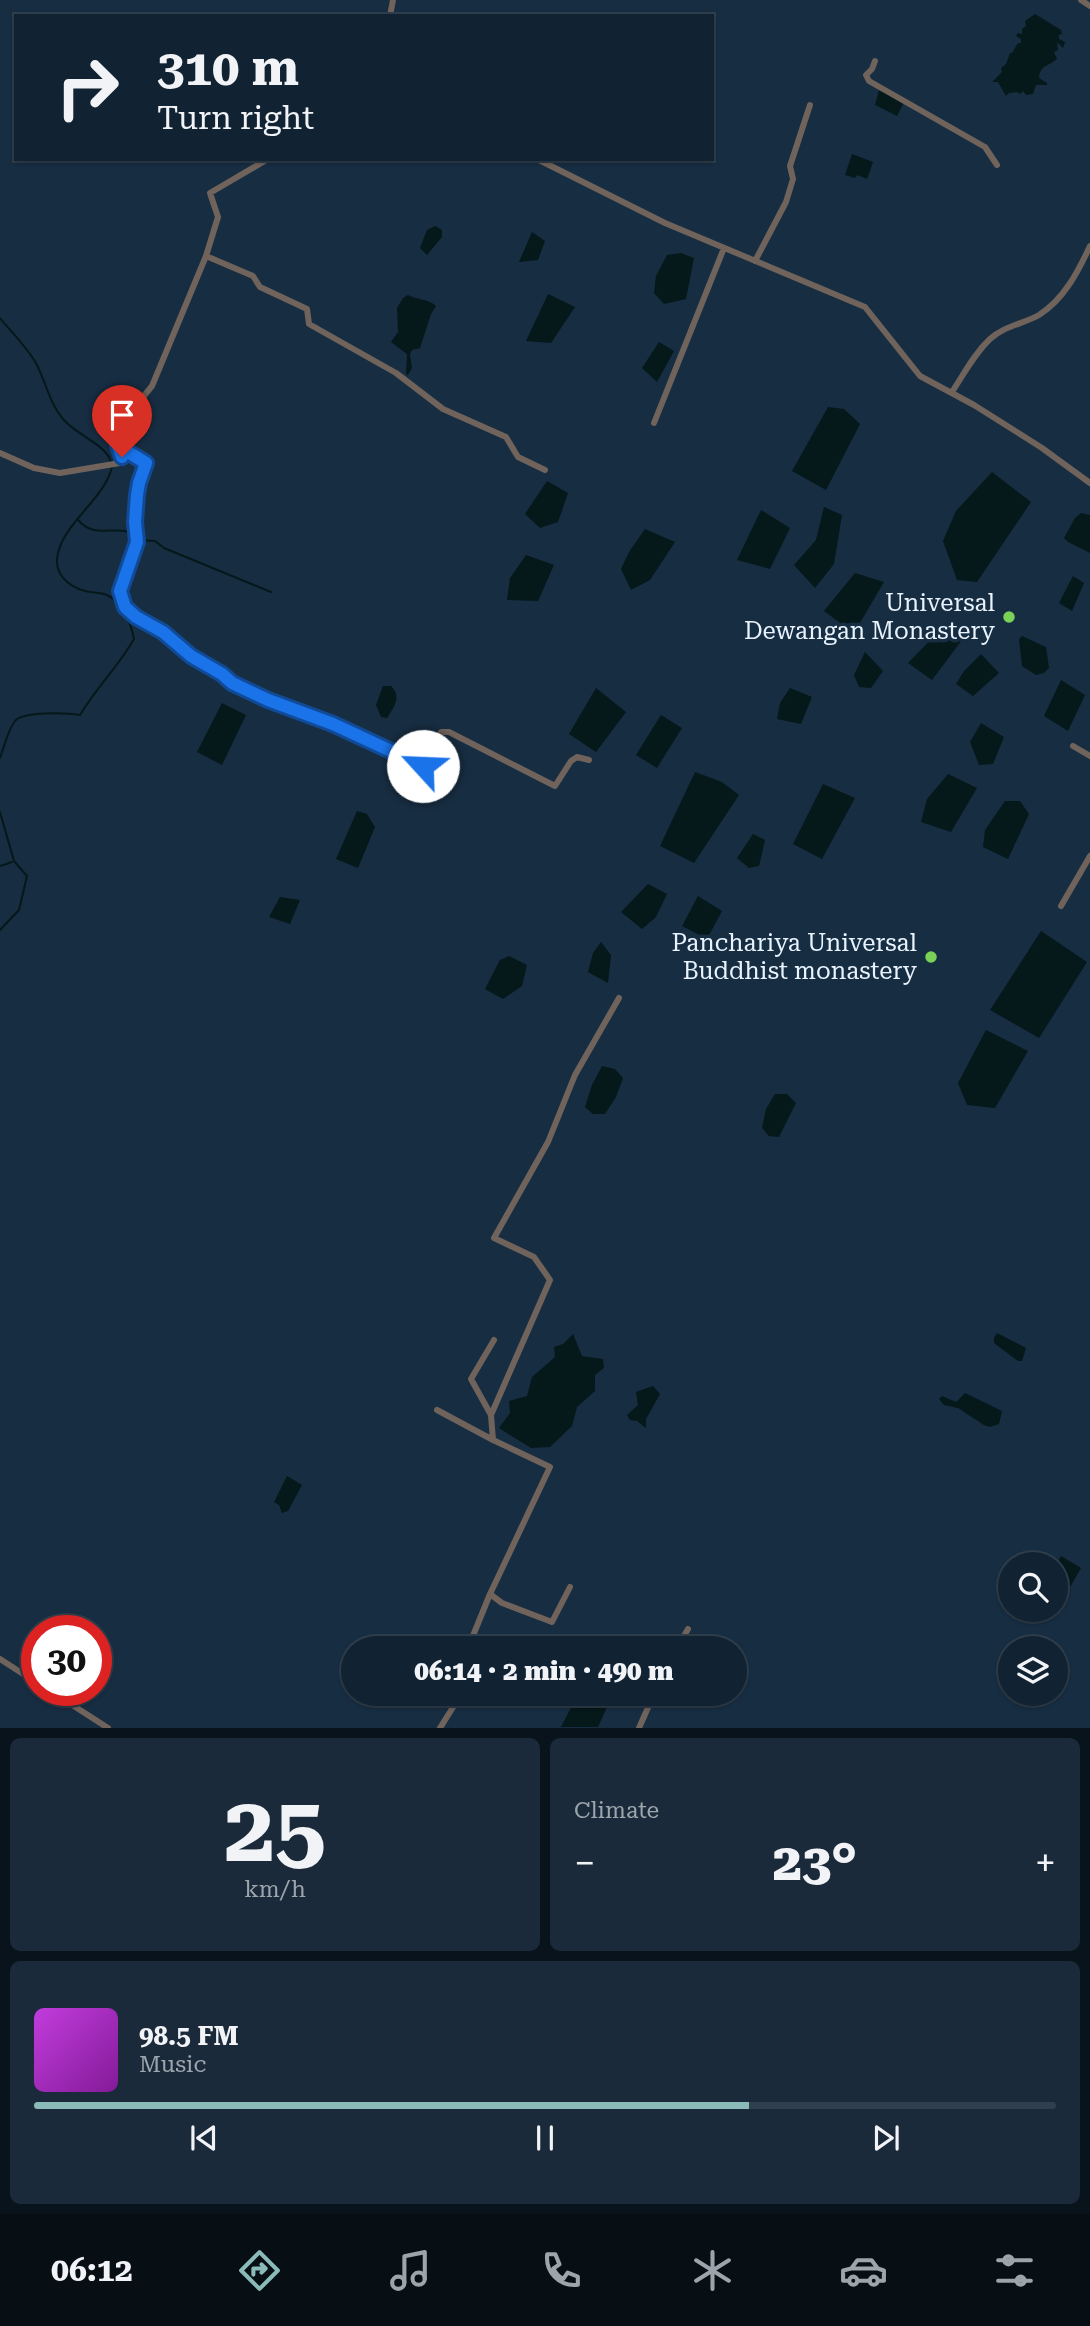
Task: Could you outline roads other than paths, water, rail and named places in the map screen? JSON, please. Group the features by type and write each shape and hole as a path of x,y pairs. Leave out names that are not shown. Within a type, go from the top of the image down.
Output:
{"street":[{"path":"1081,0 1090,6"},
{"path":"875,61 866,75 869,80 985,147 997,165"},
{"path":"755,261 786,202 793,179 790,166 810,105"},
{"path":"0,453 34,468 60,474 120,463 122,457 118,446 139,402 152,386 206,256 218,217 210,193 265,161"},
{"path":"541,161 665,223 865,307 920,376 952,392 1042,448 1090,483"},
{"path":"952,392 991,338 1013,325 1037,316 1058,300 1090,246"},
{"path":"654,423 724,248"},
{"path":"206,256 253,276 260,287 307,310 309,324 396,373 443,409 506,437 518,457 545,470"},
{"path":"118,446 146,463 137,495 137,542 120,591 125,607 136,617 163,632 191,656 248,691 333,724 423,766 441,732 449,732 555,786 571,761 578,757 589,760"},
{"path":"1073,746 1090,756"},
{"path":"1061,906 1090,856"},
{"path":"491,1415 550,1280 534,1257 494,1238 548,1142 575,1075 619,998"},
{"path":"493,1440 491,1415 471,1378 494,1340"},
{"path":"437,1410 550,1467 473,1636"},
{"path":"490,1594 502,1603 552,1622 570,1587"},
{"path":"684,1636 688,1629"},
{"path":"0,1659 21,1673"},
{"path":"75,1706 108,1727"},
{"path":"440,1727 454,1706"},
{"path":"639,1727 649,1706"}],"waterway":[{"path":"0,318 33,359 63,419 104,450 111,462"},
{"path":"0,758 10,729 20,718 46,713 80,715 134,639 128,620 118,603 102,593 72,586 63,578 57,560 68,531 102,489 112,467"},
{"path":"78,520 95,530 126,531 134,539"},
{"path":"139,540 155,541 164,548 271,592"},
{"path":"0,812 14,861 27,876 19,910 0,930"},
{"path":"0,866 12,862"}],"place":[{"name":"Universal Dewangan Monastery","path":"1009,617"},
{"name":"Panchariya Universal Buddhist monastery","path":"931,957"}]}
